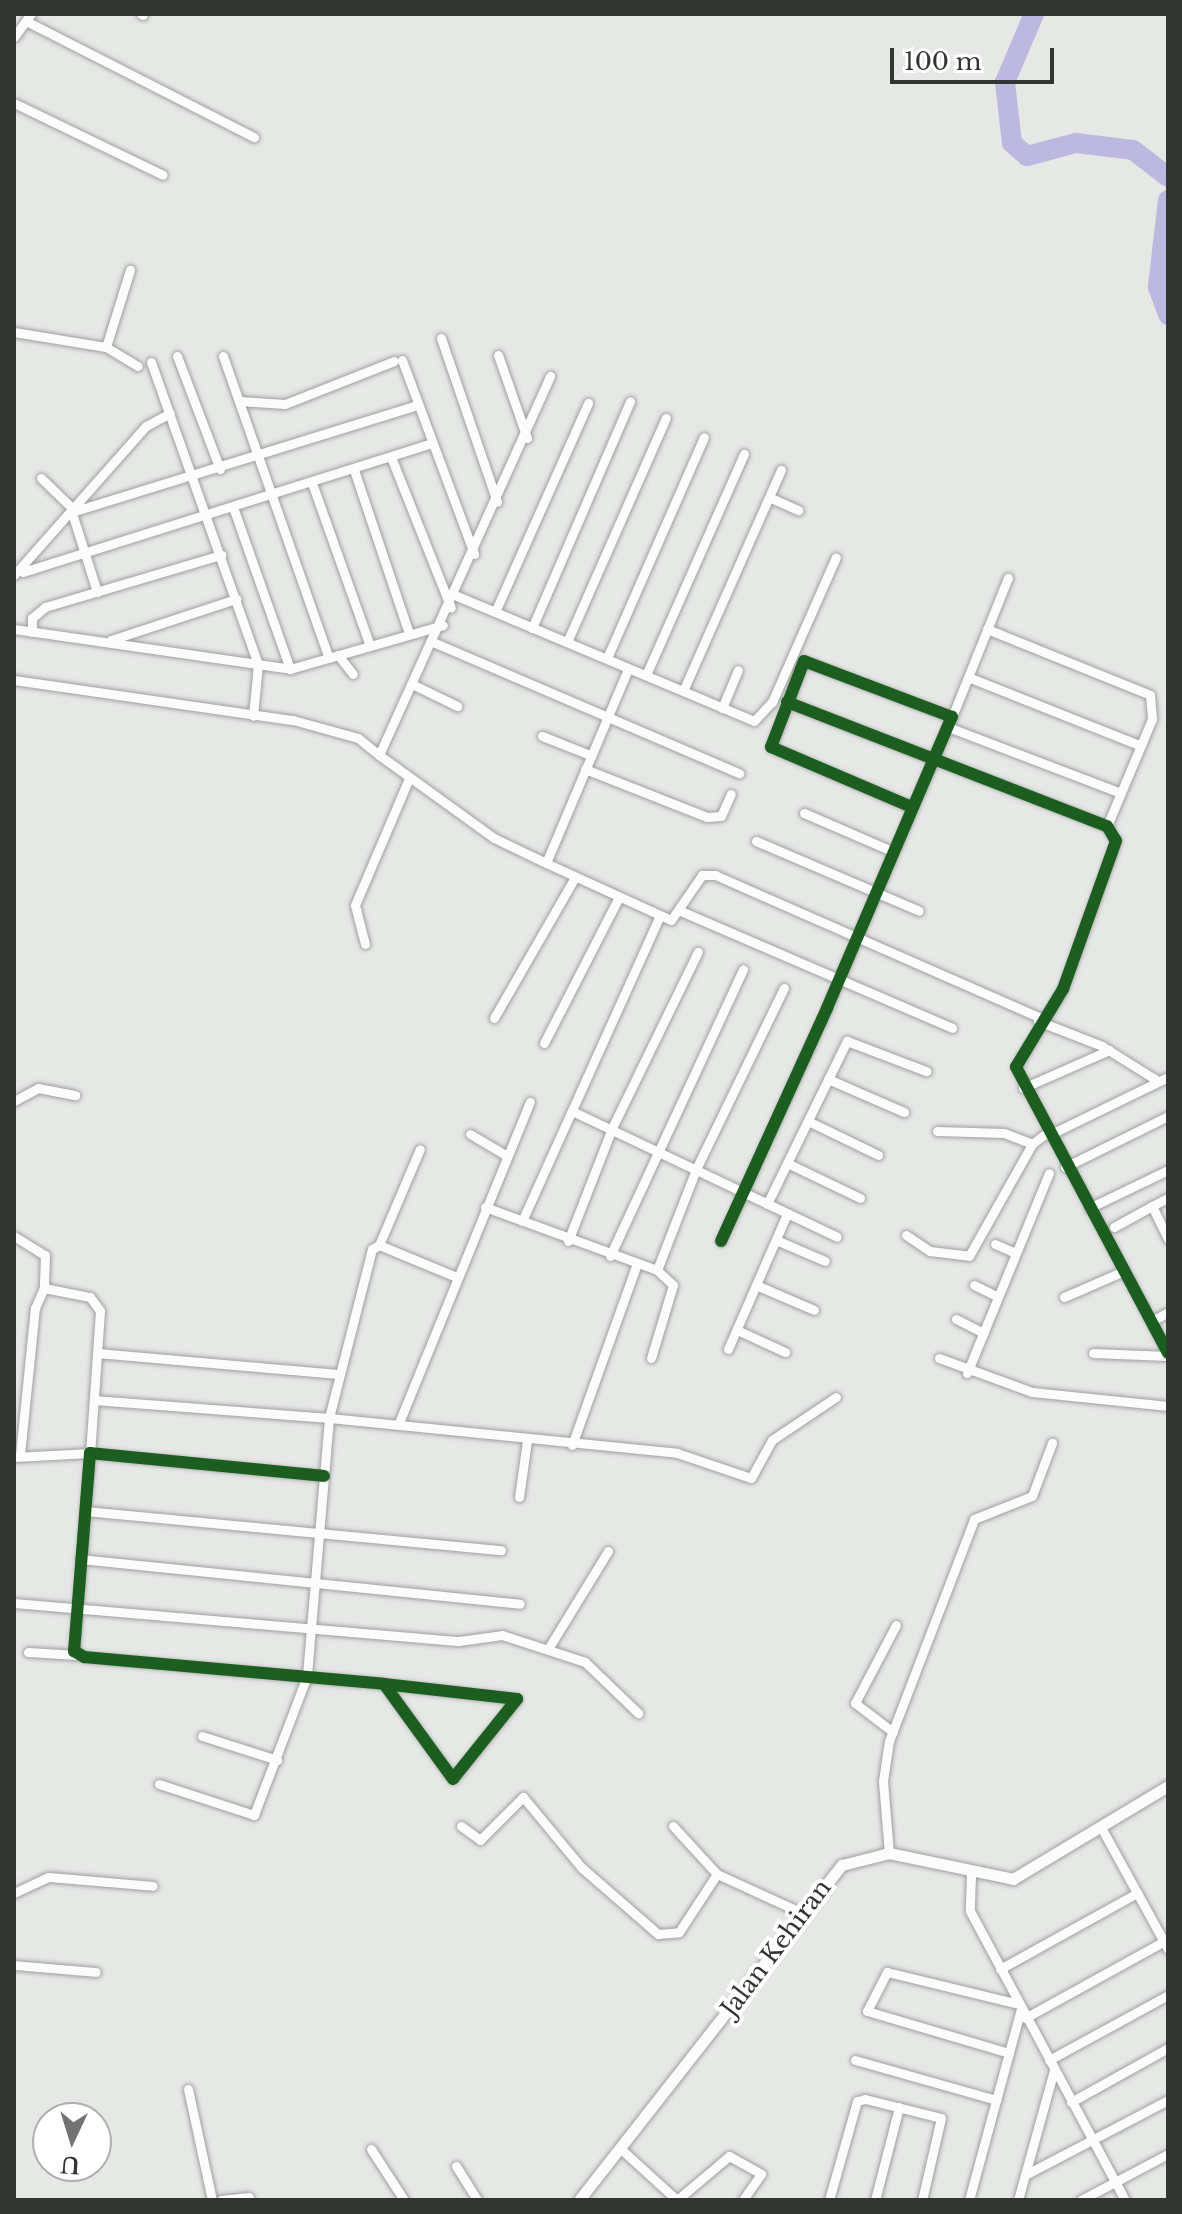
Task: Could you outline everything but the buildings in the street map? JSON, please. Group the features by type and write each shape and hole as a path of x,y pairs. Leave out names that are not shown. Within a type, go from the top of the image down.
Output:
{"street":[{"path":"14,37 28,18 254,137"},
{"path":"14,103 163,175"},
{"path":"106,347 130,270"},
{"path":"14,332 106,347 138,366"},
{"path":"441,338 497,502"},
{"path":"498,355 527,438"},
{"path":"177,356 220,469"},
{"path":"223,356 334,656 353,674"},
{"path":"239,401 285,404 398,360 474,554"},
{"path":"151,362 194,476 258,664 253,716"},
{"path":"379,755 416,686 457,596 527,438 550,376"},
{"path":"532,628 630,401"},
{"path":"495,612 588,403"},
{"path":"74,512 220,469 417,405"},
{"path":"19,573 146,426 170,413"},
{"path":"567,642 666,418"},
{"path":"607,658 704,437"},
{"path":"19,573 354,470 431,443"},
{"path":"646,675 744,454"},
{"path":"391,457 451,608"},
{"path":"354,470 409,633"},
{"path":"683,691 781,470"},
{"path":"41,478 74,512 97,592"},
{"path":"312,483 370,646"},
{"path":"771,498 798,510"},
{"path":"233,507 290,669"},
{"path":"32,632 38,610 221,555"},
{"path":"457,596 754,721 764,717 836,557"},
{"path":"721,1241 948,727 1008,578"},
{"path":"107,641 236,599"},
{"path":"14,629 290,669 443,625"},
{"path":"987,629 1150,695 1152,719 1118,792 1107,826 1117,852 1063,989 1039,1020 1016,1067 1023,1088 1168,1355 1093,1353"},
{"path":"435,643 739,773"},
{"path":"912,807 771,747 802,665 811,661 952,717"},
{"path":"546,863 628,669"},
{"path":"722,708 738,670"},
{"path":"968,677 1141,746"},
{"path":"14,680 253,716 348,734 379,755 408,781 546,863 659,918 677,919 708,874 855,935 1109,1050 1163,1079"},
{"path":"416,686 457,706"},
{"path":"787,702 932,763 1107,826"},
{"path":"948,727 1118,792"},
{"path":"542,736 590,755"},
{"path":"585,769 707,817 721,816 731,794"},
{"path":"365,944 355,905 408,781"},
{"path":"804,813 892,851"},
{"path":"756,841 919,911"},
{"path":"494,1018 575,877"},
{"path":"544,1043 618,899"},
{"path":"683,912 952,1028"},
{"path":"522,1221 659,918"},
{"path":"568,1241 612,1128 698,952"},
{"path":"610,1256 655,1147 743,969"},
{"path":"657,1270 697,1167 784,988"},
{"path":"767,1204 847,1041 926,1071"},
{"path":"1023,1088 1109,1050"},
{"path":"828,1079 904,1112"},
{"path":"906,1235 930,1251 969,1256 1032,1144 1163,1079"},
{"path":"14,1101 38,1088 75,1095"},
{"path":"398,1425 454,1276 530,1102"},
{"path":"572,1111 655,1147 837,1237"},
{"path":"1065,1167 1168,1116"},
{"path":"808,1121 878,1155"},
{"path":"937,1131 1004,1133 1032,1144"},
{"path":"470,1134 507,1156"},
{"path":"159,1784 250,1817 277,1760 307,1676 313,1581 335,1374 372,1249 379,1245 420,1149"},
{"path":"787,1163 860,1198"},
{"path":"1089,1208 1168,1170"},
{"path":"967,1373 1049,1173"},
{"path":"1114,1227 1168,1198"},
{"path":"1152,1206 1168,1239"},
{"path":"485,1207 636,1266 657,1270 673,1285 651,1358"},
{"path":"728,1349 787,1214"},
{"path":"14,1236 45,1255 44,1288 35,1308 17,1456 90,1453 324,1476"},
{"path":"776,1240 825,1261"},
{"path":"995,1244 1015,1253"},
{"path":"379,1245 454,1276"},
{"path":"572,1445 636,1266"},
{"path":"1064,1297 1124,1271"},
{"path":"756,1285 814,1310"},
{"path":"974,1285 997,1296"},
{"path":"44,1288 97,1302 94,1400 75,1607 77,1655"},
{"path":"1152,1321 1168,1312"},
{"path":"956,1319 984,1333"},
{"path":"737,1330 785,1352"},
{"path":"97,1353 335,1374"},
{"path":"939,1358 967,1373 1070,1399 1168,1406"},
{"path":"94,1400 329,1418 527,1441 689,1454 751,1478 772,1440 836,1397"},
{"path":"519,1497 527,1441"},
{"path":"889,1853 883,1781 893,1732 974,1519 1032,1496 1052,1443"},
{"path":"85,1511 501,1550"},
{"path":"548,1649 608,1551"},
{"path":"80,1559 520,1604"},
{"path":"14,1603 459,1641 502,1635 585,1662 638,1713"},
{"path":"893,1732 855,1703 896,1625"},
{"path":"28,1652 307,1676 384,1684 488,1695 517,1699 453,1779 384,1684"},
{"path":"202,1736 277,1760"},
{"name":"Jalan Kehiran","path":"579,2200 622,2150 800,1912 842,1865 889,1853 971,1875 1013,1879 1032,1873 1168,1786"},
{"path":"461,1826 480,1840 523,1797 582,1868 658,1934 679,1932 717,1874"},
{"path":"673,1826 717,1874 800,1912"},
{"path":"1009,2053 867,2011 887,1972 1021,2011 1167,1943 1102,1829"},
{"path":"971,1875 970,1911 1125,2200"},
{"path":"14,1893 49,1877 153,1886"},
{"path":"1000,1969 1137,1893"},
{"path":"14,1965 96,1972"},
{"path":"1022,2197 1051,2065 1168,1995"},
{"path":"969,2200 1021,2011"},
{"path":"1071,2102 1168,2048"},
{"path":"855,2060 996,2100"},
{"path":"188,2089 212,2200"},
{"path":"1025,2175 1168,2100"},
{"path":"829,2200 857,2101 899,2107 943,2121 922,2200"},
{"path":"875,2200 899,2107"},
{"path":"371,2149 404,2200"},
{"path":"622,2150 677,2200 729,2156 753,2164 762,2178 743,2200"},
{"path":"1081,2200 1168,2154"},
{"path":"456,2166 477,2200"},
{"path":"221,2200 249,2197"}],"waterway":[{"path":"1034,14 1005,82 1012,143 1027,156 1076,143 1133,150 1168,177"},
{"path":"1168,200 1158,287 1168,315"}],"cycle path":[{"path":"721,1241 827,1008 952,717 804,661 771,747 912,807"},
{"path":"787,702 1107,826 1116,841 1063,989 1016,1067 1168,1353"},
{"path":"324,1476 90,1453 74,1651 84,1657 384,1684 517,1699 453,1779 384,1684"}]}
